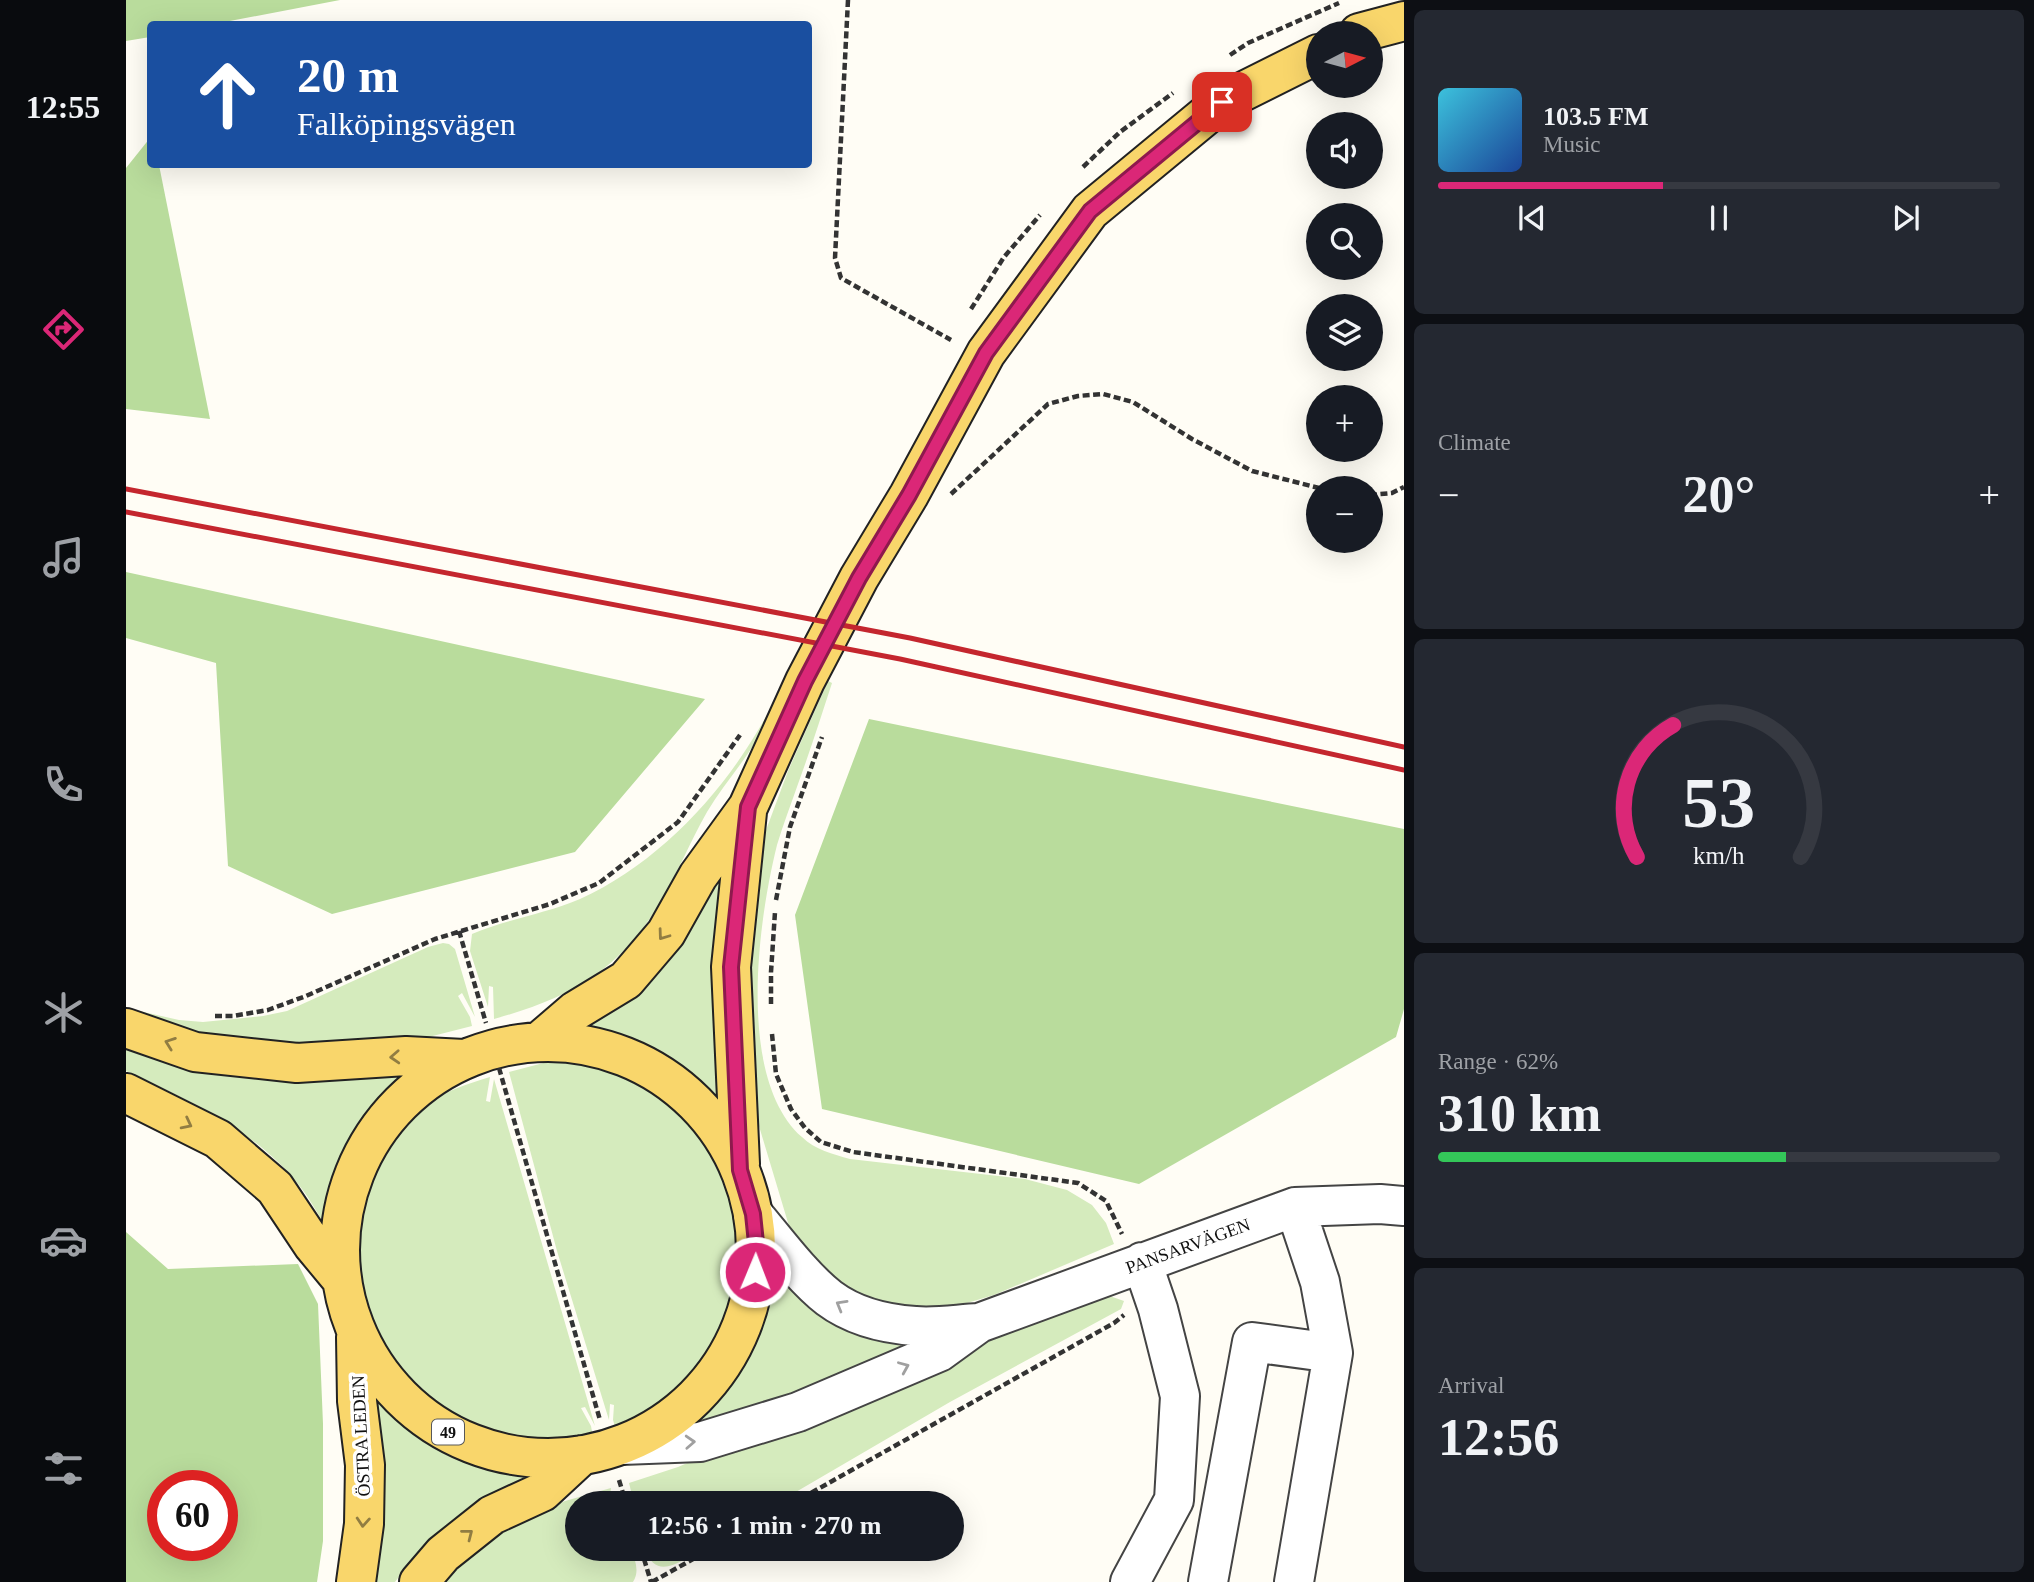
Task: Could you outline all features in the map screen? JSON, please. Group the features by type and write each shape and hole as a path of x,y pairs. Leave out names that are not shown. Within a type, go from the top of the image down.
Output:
{"main road":[{"path":"1383,27 1404,21"},
{"name":"49","path":"540,1041 575,1011 626,980 666,933 698,876 748,807 805,681 859,578 909,495 986,353 1090,211 1222,102 1306,60"},
{"name":"49","path":"740,1170 731,967 748,807"},
{"path":"126,1028 195,1052 297,1063 406,1056 481,1063"},
{"name":"49","path":"540,1041 603,1048 660,1074 685,1093 708,1116 726,1142 740,1170 753,1214 756,1243 750,1300 741,1327 729,1353 713,1377 694,1398 649,1433 614,1449 582,1455 531,1458 482,1448 437,1426 416,1412 381,1375 356,1331 342,1280 340,1250 348,1191 359,1163 373,1136 398,1105 437,1073 481,1063 501,1046 540,1041"},
{"path":"126,1093 218,1139 275,1188 313,1245 342,1280"},
{"name":"ÖSTRA LEDEN","path":"356,1331 358,1401 365,1465 364,1524 356,1582"},
{"name":"49","path":"419,1582 443,1554 492,1515 542,1492 582,1455"}],"street":[{"name":"PANSARVÄGEN","path":"614,1449 700,1442 798,1412 939,1352 979,1323 1295,1207 1380,1204 1404,1206"},
{"path":"1294,1582 1333,1353 1320,1282 1295,1207"},
{"name":"PANSARVÄGEN","path":"753,1214 789,1257 829,1298 853,1312 916,1327 979,1323"},
{"path":"1130,1582 1174,1500 1180,1396 1158,1309 1136,1265"},
{"path":"1208,1582 1252,1342 1333,1353"}],"path":[{"path":"848,0 835,258 841,278 951,340"},
{"path":"957,477 946,500 1048,404 1078,396 1103,394 1133,402 1192,439 1252,471 1306,485"},
{"path":"1383,494 1392,493 1404,486"},
{"path":"771,1012 776,898 790,827 825,727"},
{"path":"212,1016 233,1016 268,1010 459,931 486,1023"},
{"path":"771,1025 776,1074 791,1109 805,1128 821,1142 853,1152 1078,1183 1106,1201 1136,1265 1132,1308 1114,1323 814,1491"},
{"path":"481,1063 614,1449 623,1491"},
{"path":"645,1561 652,1582 690,1561"}],"green space":[{"path":"126,0 340,0 230,21 147,21 147,38 126,41"},
{"path":"147,142 147,168 160,168 210,419 126,409 126,168"},
{"path":"126,572 705,699 575,852 332,914 228,866 216,663 126,638"},
{"path":"796,656 800,657 766,724 707,812 660,903 644,927 627,947 589,979 546,1002 494,1019 493,987 489,986 488,1007 470,951 472,934 580,899 633,869 657,850 702,806 741,758 768,714"},
{"path":"828,681 832,683 777,845 759,955 760,1039 768,1078 781,1111 807,1141 824,1151 850,1159 1025,1179 1067,1190 1092,1205 1106,1223 1114,1244 994,1295 950,1308 879,1311 806,1263 789,1226 753,1106 744,1048 756,857 788,771"},
{"path":"869,719 1404,829 1404,1009 1396,1037 1139,1184 822,1109 795,915"},
{"path":"719,876 723,876 721,1106 700,1084 662,1059 620,1040 584,1029 640,991 658,973 693,923"},
{"path":"443,943 455,949 475,1017 462,993 458,996 472,1026 413,1041 263,1049 126,1019 126,1008 179,1020 203,1022 287,1011 428,947"},
{"path":"126,1049 180,1065 413,1073 363,1135 347,1165 329,1233 307,1196 270,1154 201,1108 126,1071"},
{"path":"551,1061 583,1061 633,1077 675,1103 708,1138 730,1180 742,1225 742,1273 730,1321 705,1367 685,1391 660,1413 639,1424 616,1430 613,1420 614,1405 610,1404 609,1420 557,1251 509,1072"},
{"path":"490,1077 486,1101 490,1102 494,1079 595,1426 585,1407 581,1408 591,1426 593,1437 561,1443 530,1444 484,1432 438,1408 411,1386 390,1360 374,1330 363,1299 358,1265 359,1230 366,1195 382,1156 406,1122 427,1104 449,1091"},
{"path":"126,1232 168,1269 298,1264 318,1304 323,1424 323,1541 317,1582 126,1582"},
{"path":"773,1265 933,1337 892,1362 700,1424 700,1420 729,1385 759,1330"},
{"path":"1101,1293 1124,1301 1121,1309 950,1402 798,1491 631,1491 629,1483 678,1467 953,1358 1018,1326"},
{"path":"375,1390 414,1424 449,1446 487,1462 537,1473 476,1506 442,1530 395,1582 374,1582"},
{"path":"565,1501 565,1561 635,1561 633,1582 437,1582 460,1557 525,1517"},
{"path":"652,1561 681,1561 670,1566 656,1565"}],"railway":[{"path":"126,489 910,638 1404,747"},
{"path":"126,512 900,659 1404,770"}],"route":[{"path":"755,1272 753,1214 740,1170 731,967 748,807 805,681 859,578 909,495 986,353 1090,211 1222,102"}]}
